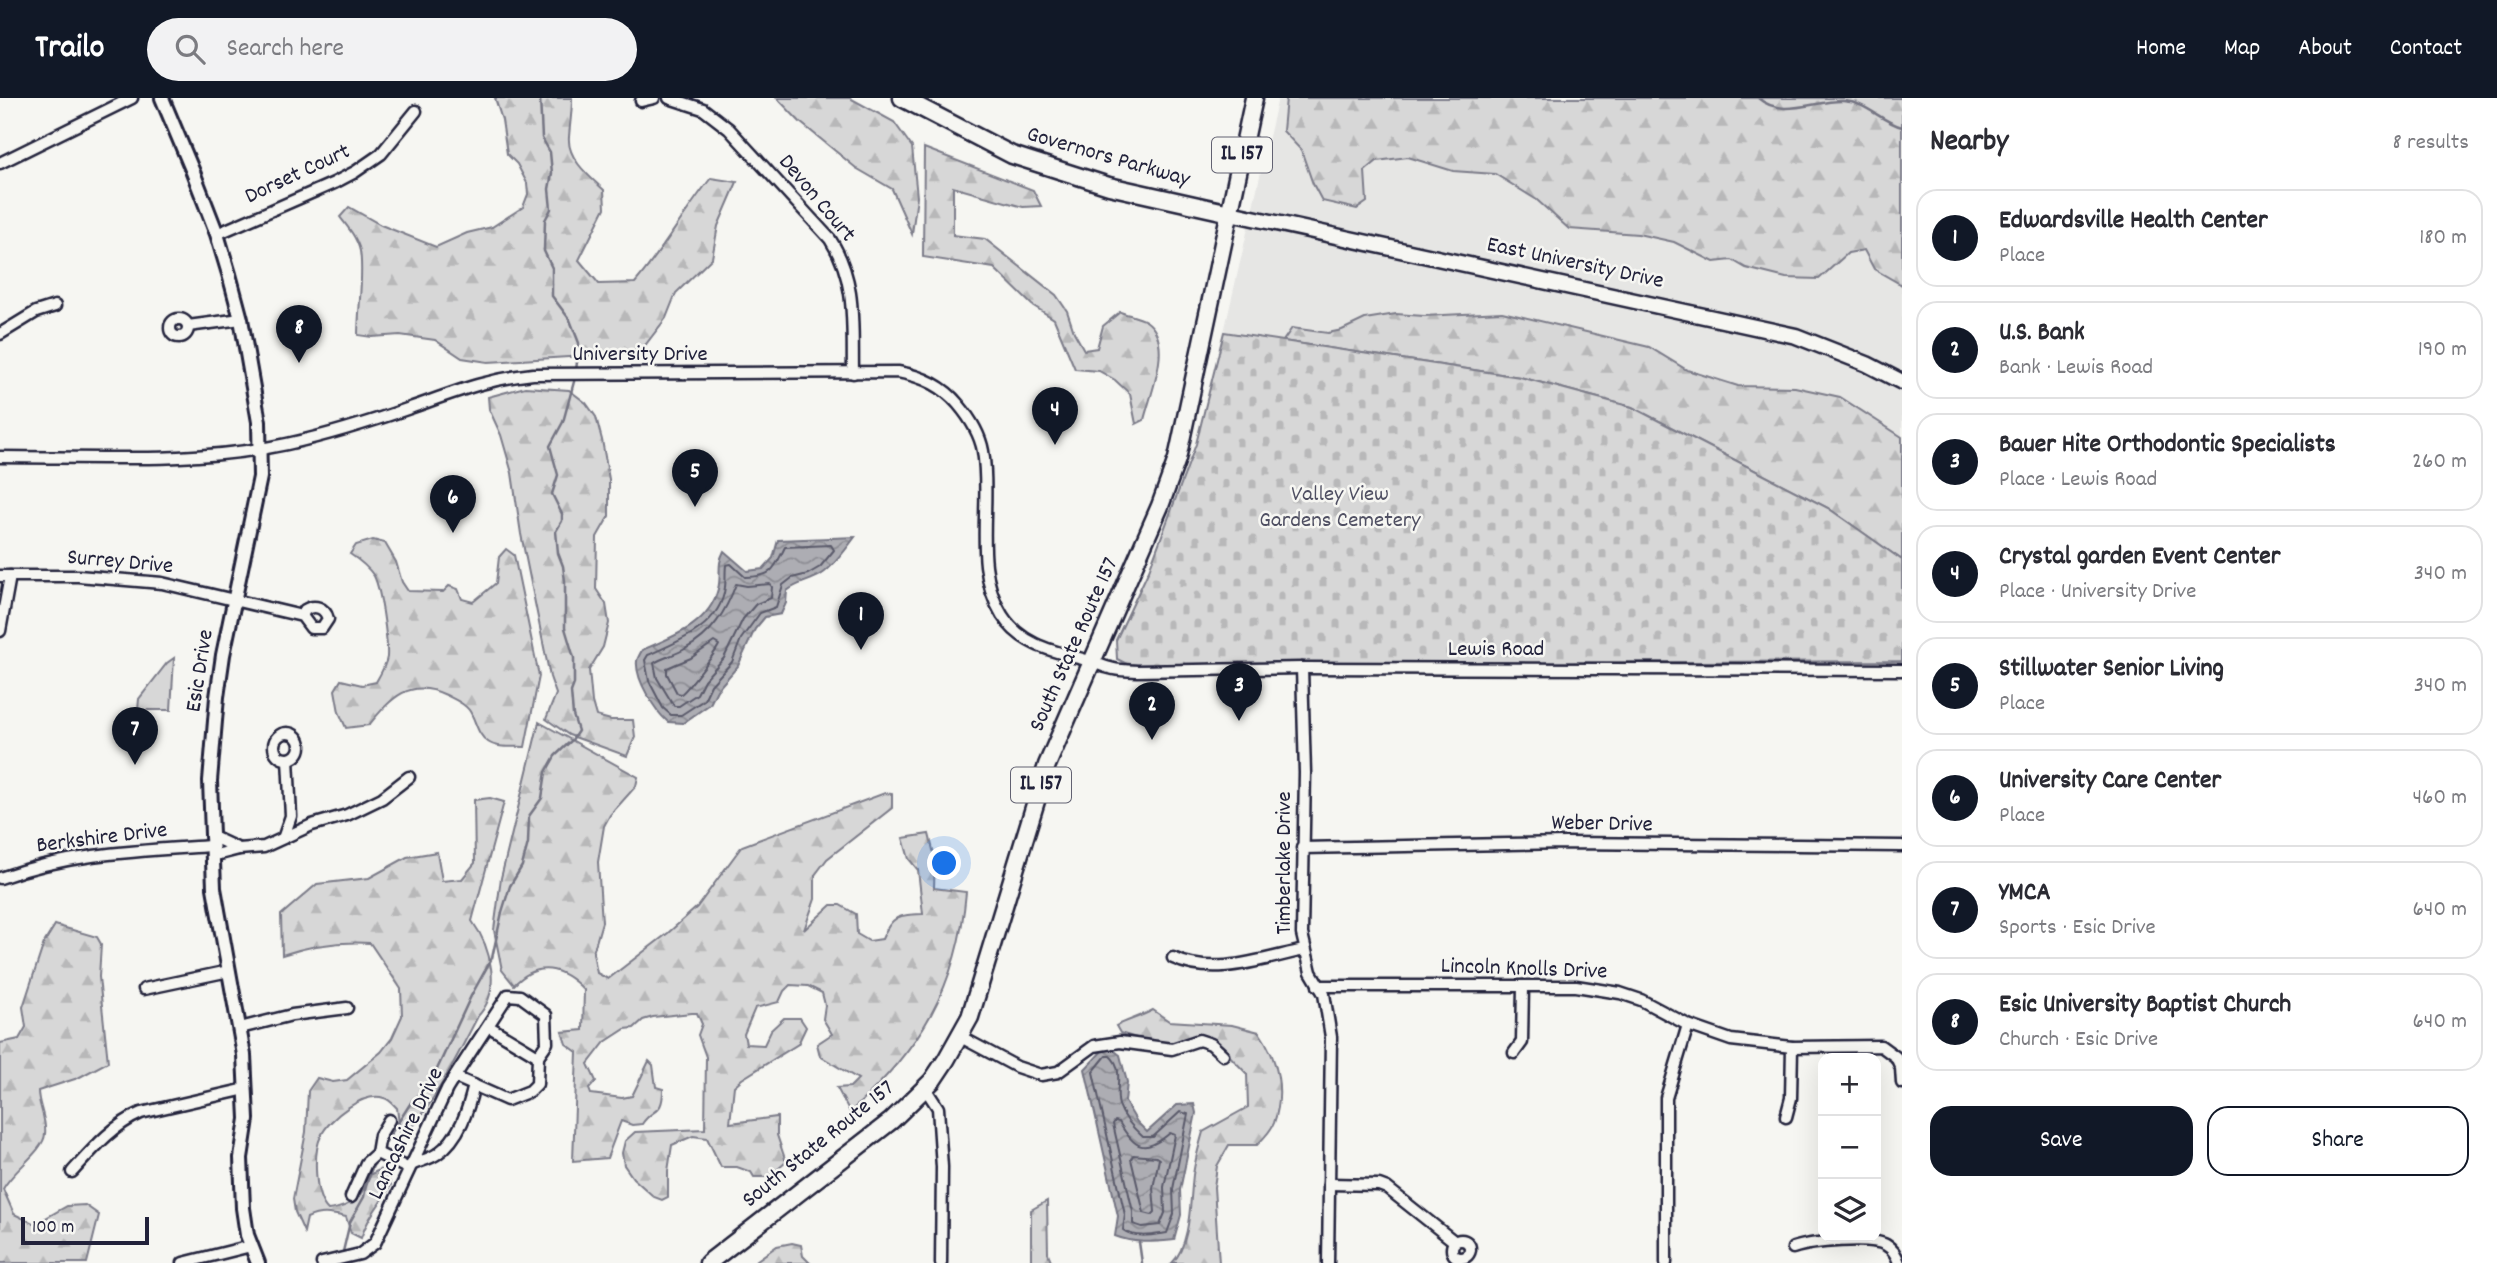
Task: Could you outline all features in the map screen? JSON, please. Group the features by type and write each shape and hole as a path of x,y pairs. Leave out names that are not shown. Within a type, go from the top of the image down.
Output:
{"main road":[{"name":"Governors Parkway","path":"902,98 1012,155 1112,186 1230,213"},
{"name":"South State Route 157","path":"708,1263 877,1132 925,1088 946,1060 970,1017 1047,765 1160,506 1177,459 1254,98"},
{"name":"East University Drive","path":"1230,213 1796,336 1867,364 1902,382"}],"street":[{"path":"0,163 132,98"},
{"name":"Esic Drive","path":"162,98 217,233 241,318 259,422 260,477 223,655 212,739 210,781 214,888 240,1028 246,1088 247,1119 241,1185 243,1208 251,1246 258,1263"},
{"path":"641,101 654,98"},
{"name":"Devon Court","path":"669,98 703,109 729,129 834,246 844,265 851,295 853,373"},
{"name":"Dorset Court","path":"217,233 355,172 381,155 416,111"},
{"path":"0,334 36,312 55,306"},
{"path":"188,326 241,318"},
{"name":"University Drive","path":"0,457 171,457 260,449 335,432 483,382 507,377 570,374 898,372 923,379 942,389 960,406 976,431 983,451 989,578 994,599 1003,617 1036,646 1091,661"},
{"path":"0,631 5,576"},
{"name":"Surrey Drive","path":"5,576 125,579 162,583 302,616"},
{"name":"Lewis Road","path":"1091,661 1111,669 1137,671 1302,668 1902,670"},
{"name":"Timberlake Drive","path":"1302,668 1305,773 1302,934 1304,950 1318,986 1324,994 1331,1037 1328,1263"},
{"path":"284,836 291,816 288,759"},
{"name":"Berkshire Drive","path":"0,878 62,859 152,849 264,847 284,836 364,808 382,798 409,776"},
{"path":"291,807 299,817 313,825"},
{"name":"Weber Drive","path":"1302,848 1565,843 1902,846"},
{"path":"211,846 239,849"},
{"path":"1173,958 1188,965 1213,967 1304,950"},
{"path":"144,989 229,971"},
{"name":"Lincoln Knolls Drive","path":"1318,986 1576,986 1620,993 1659,1008 1688,1025 1731,1040 1792,1047 1881,1046 1896,1057 1901,1068 1902,1083"},
{"path":"1514,1053 1522,1042 1523,986"},
{"name":"Lancashire Drive","path":"321,1263 360,1254 375,1243 430,1123 455,1077 508,995 520,996 545,1015 547,1043 538,1056"},
{"path":"240,1028 292,1015 347,1008"},
{"path":"1666,1263 1666,1098 1688,1025"},
{"path":"455,1077 507,1100 530,1091 537,1084 538,1056 488,1026"},
{"path":"959,1036 1027,1072 1041,1075 1058,1072 1094,1046 1120,1042 1172,1049 1199,1040 1211,1044 1223,1055"},
{"path":"1786,1117 1791,1098 1792,1047"},
{"path":"377,1153 410,1167 437,1154 462,1124 474,1085"},
{"path":"72,1172 129,1118 246,1088"},
{"path":"925,1088 938,1108 942,1167 941,1263"},
{"path":"351,1197 366,1163 377,1153 380,1135 389,1120"},
{"path":"1329,1184 1378,1185 1387,1188 1455,1242"},
{"path":"1793,1248 1809,1243 1868,1240 1886,1245 1896,1254 1899,1263"},
{"path":"183,1263 251,1246"}],"shaded area":[{"path":"1278,98 1902,98 1902,560 1828,508 1632,407 1520,377 1224,332"}],"green space":[{"path":"495,98 572,98 569,145 580,167 604,190 605,208 579,260 599,284 635,283 711,178 737,182 718,226 712,258 676,293 666,318 643,348 617,354 488,362 462,358 435,340 400,335 358,335 360,251 340,217 349,207 381,225 436,247 467,233 492,227 523,207 528,194 527,183 517,164 507,154 502,120"},
{"path":"777,98 850,98 894,122 912,147 917,197 912,234 892,189 856,168 800,122"},
{"path":"1286,98 1902,98 1902,285 1874,269 1864,250 1848,253 1819,279 1786,278 1746,268 1732,260 1714,262 1674,242 1638,234 1569,229 1537,200 1495,174 1453,171 1408,157 1377,161 1365,171 1367,202 1357,209 1322,201 1301,150 1283,131"},
{"path":"924,148 1033,190 1041,206 1023,207 953,187 953,235 985,239 1056,295 1067,311 1084,350 1097,348 1103,326 1120,312 1146,321 1154,330 1159,341 1160,354 1144,420 1136,424 1130,394 1115,380 1099,371 1075,369 1054,319 1032,305 994,268 923,257"},
{"path":"1502,312 1649,347 1687,370 1738,386 1795,387 1840,397 1902,437 1902,560 1828,508 1632,407 1520,377 1283,341 1292,328 1328,333 1342,330 1365,319 1396,314 1424,316"},
{"name":"Valley View Gardens Cemetery","path":"1224,332 1520,377 1632,407 1828,508 1902,560 1902,661 1129,665 1117,659 1116,640 1149,570 1196,444"},
{"path":"525,387 569,390 586,403 596,417 609,479 609,516 597,537 596,589 606,604 609,623 603,647 589,670 596,716 611,720 633,720 635,737 627,756 569,735 546,719 556,694 550,677 521,534 512,473 501,435 489,409 488,397"},
{"path":"373,540 385,543 408,591 443,592 449,586 458,589 462,599 473,602 496,583 499,557 506,549 514,555 539,676 525,747 501,746 488,742 464,705 446,695 422,688 402,693 385,706 369,725 346,728 339,712 335,690 341,680 362,685 376,682 387,657 384,616 377,583 369,570 350,554 356,545"},
{"path":"174,658 171,710 138,710 139,699"},
{"path":"539,722 638,777 636,786 610,815 604,826 598,862 602,922 593,953 597,973 608,979 697,907 742,846 885,793 892,794 892,808 827,859 815,875 815,899 804,930 831,905 840,905 856,914 857,934 869,941 882,939 889,925 897,918 923,914 918,870 909,859 903,838 929,834 935,858 934,888 966,892 962,926 954,958 931,1014 897,1064 850,1112 837,1088 850,1087 858,1079 820,1056 817,1044 832,1034 823,1019 825,1005 822,993 808,986 790,985 779,1002 755,1008 744,1034 746,1044 764,1045 771,1030 784,1018 800,1018 806,1027 798,1044 734,1086 730,1123 777,1117 777,1135 786,1162 769,1177 754,1177 751,1172 737,1167 721,1167 707,1138 693,1136 672,1145 668,1197 662,1200 654,1197 633,1178 624,1165 622,1153 625,1141 635,1132 705,1129 706,1057 698,1035 702,1024 697,1013 643,1020 634,1028 625,1029 605,1042 588,1064 596,1081 589,1089 591,1094 622,1098 632,1096 649,1061 653,1065 656,1087 663,1089 663,1098 659,1107 642,1124 632,1125 621,1121 607,1158 573,1161 577,1052 566,1044 562,1032 583,1030 584,990 567,976 550,970 532,972 514,985 502,970 494,930 501,878"},
{"path":"490,798 504,802 472,921 484,943 491,969 492,982 485,1006 434,1097 405,1133 400,1132 397,1108 384,1098 367,1098 357,1102 331,1121 318,1143 316,1174 323,1204 328,1210 344,1206 356,1199 371,1174 383,1168 391,1185 361,1238 351,1233 346,1217 331,1214 317,1214 307,1218 304,1232 295,1212 293,1199 306,1132 308,1091 317,1078 333,1082 347,1080 381,1052 392,1038 402,1016 401,989 370,943 326,944 282,955 281,915 317,884 369,878 407,857 437,852 442,881 462,879 475,863 474,800"},
{"path":"55,925 97,937 101,944 99,977 108,1062 78,1078 38,1091 45,1123 43,1141 3,1189 14,1214 35,1224 67,1206 85,1205 99,1215 87,1263 0,1263 0,1043 19,1039 26,1027 23,1007 44,943"},
{"path":"1153,1010 1169,1021 1232,1025 1259,1032 1275,1064 1279,1099 1273,1126 1257,1145 1229,1145 1217,1166 1214,1187 1219,1263 1172,1263 1186,1234 1194,1169 1203,1132 1248,1107 1247,1074 1219,1045 1186,1041 1163,1046 1120,1033 1116,1026"},
{"path":"1047,1201 1048,1253 1052,1263 1031,1263 1031,1210"},
{"path":"792,1243 801,1245 803,1256 810,1263 753,1263 777,1246"}],"water":[{"path":"855,537 826,571 787,591 781,614 765,617 755,629 738,666 717,690 710,704 683,723 668,722 663,717 652,703 639,677 637,661 642,650 688,628 707,612 718,589 720,561 724,551 747,571 763,569 773,558 778,540"},
{"path":"1111,1048 1120,1055 1127,1082 1125,1102 1137,1122 1147,1132 1177,1105 1194,1104 1196,1113 1180,1190 1181,1215 1174,1240 1151,1242 1115,1236 1118,1216 1085,1069 1103,1050"}],"waterway":[{"path":"540,98 542,138 550,152 552,173 549,189 551,209 545,220 544,251 552,268 552,296 570,320 579,343 576,371"},
{"path":"1758,98 1767,104 1788,108 1832,101 1852,102 1902,127"},
{"path":"383,1146 412,1101 433,1078 492,958 510,886 522,866 528,843 529,816 542,798 546,772 555,756 578,731 571,692 574,684 574,658 565,628 565,581 556,531 562,521 562,514 552,494 558,475 550,446 563,422 575,378"},
{"path":"342,1256 350,1222 364,1197 375,1161"},
{"path":"1139,1242 1142,1263"}],"place":[{"name":"Esic University Baptist Church","path":"299,363"},
{"name":"Crystal garden Event Center","path":"1055,445"},
{"name":"Stillwater Senior Living","path":"695,507"},
{"name":"University Care Center","path":"453,533"},
{"name":"Edwardsville Health Center","path":"861,650"},
{"name":"Bauer Hite Orthodontic Specialists","path":"1239,721"},
{"name":"U.S. Bank","path":"1152,740"},
{"name":"YMCA","path":"135,765"}]}
